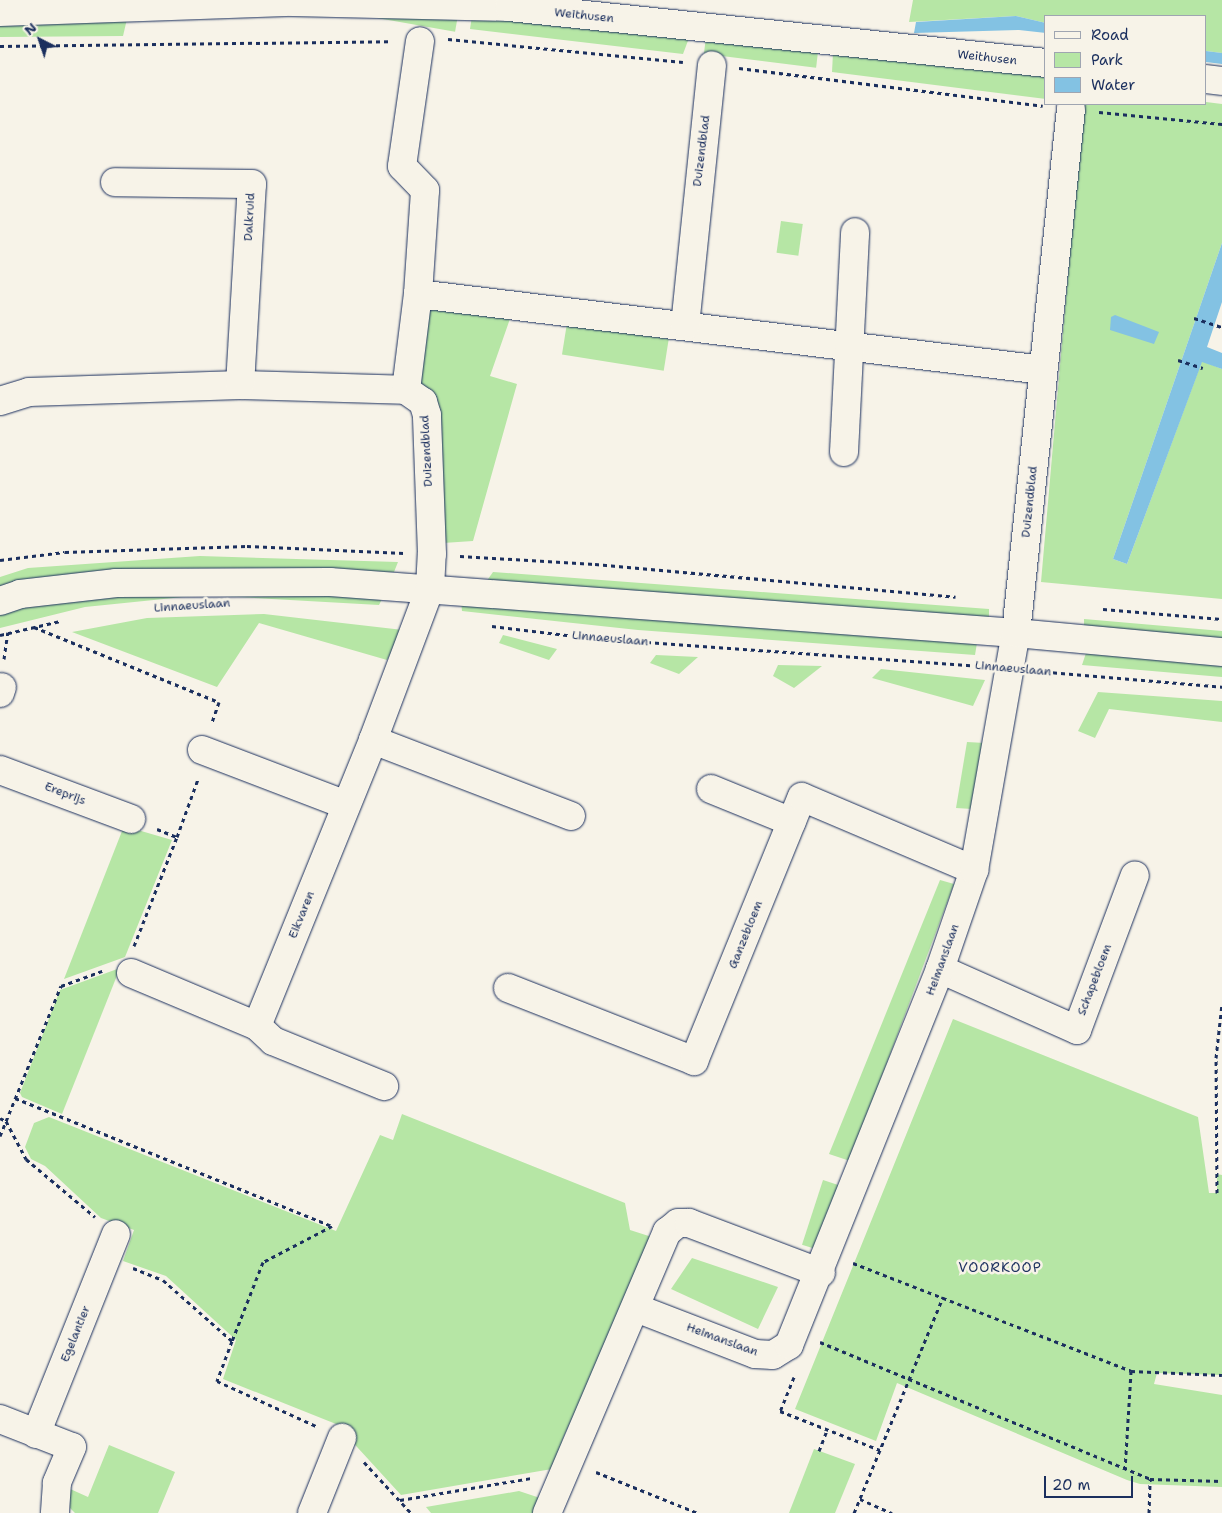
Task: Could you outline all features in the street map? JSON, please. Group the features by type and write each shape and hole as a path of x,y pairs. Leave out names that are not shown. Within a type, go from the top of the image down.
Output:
{"street":[{"name":"Weithusen","path":"0,12 293,2 509,8 1044,64"},
{"path":"0,401 29,392 240,385 406,390 418,294 425,190 402,166 420,40"},
{"name":"Duizendblad","path":"685,326 712,65"},
{"path":"1207,79 1222,81"},
{"name":"Duizendblad","path":"1016,633 1071,109"},
{"name":"Dalkruid","path":"115,182 252,184 240,385"},
{"path":"844,452 855,232"},
{"path":"418,294 1043,370"},
{"name":"Duizendblad","path":"406,390 423,402 427,415 432,554 430,588"},
{"name":"Linnaeuslaan","path":"0,601 20,594 116,583 330,582 1016,633 1222,652"},
{"name":"Eikvaren","path":"257,1026 373,740 430,588"},
{"name":"Heimanslaan","path":"636,1308 755,1354 773,1356 789,1345 825,1263 940,969 974,870 1016,633"},
{"path":"373,740 571,816"},
{"path":"202,750 346,805"},
{"name":"Ereprijs","path":"0,770 131,819"},
{"path":"711,789 792,822"},
{"name":"Ganzebloem","path":"508,988 694,1062 802,796 974,870"},
{"name":"Schapebloem","path":"940,969 1077,1030 1136,876"},
{"path":"129,968 257,1026 273,1040 384,1086"},
{"path":"547,1513 667,1232 678,1223 689,1222 825,1263"},
{"name":"Egelantier","path":"36,1434 116,1234"},
{"path":"0,1419 72,1446 57,1483 55,1513"},
{"path":"312,1513 342,1438"}],"path":[{"path":"0,46 454,39 712,65 1071,109 1222,124"},
{"path":"1194,318 1222,327"},
{"path":"1178,360 1203,368"},
{"path":"0,635 67,619"},
{"name":"Linnaeuslaan","path":"488,625 591,638 1010,668 1222,687"},
{"path":"0,1136 60,986 129,968 202,770 196,768 219,702 33,627"},
{"path":"1,681 8,632"},
{"path":"131,819 177,838"},
{"path":"1217,1193 1220,1174 1216,1058 1222,1004"},
{"path":"1216,1058 1222,1058"},
{"path":"15,1098 332,1226 263,1262 216,1381 342,1438 411,1513"},
{"path":"0,1118 6,1121 26,1158 116,1234 118,1261 162,1280 232,1341"},
{"path":"825,1263 943,1297 1131,1371 1222,1375"},
{"path":"854,1513 943,1297"},
{"path":"795,1332 1150,1479 1222,1481"},
{"path":"1125,1470 1131,1371"},
{"path":"795,1375 780,1411 880,1450"},
{"path":"819,1450 827,1430"},
{"path":"570,1461 698,1513"},
{"path":"400,1500 529,1477 558,1487"},
{"path":"1149,1513 1150,1479"},
{"path":"860,1499 892,1513"}],"green space":[{"path":"275,0 373,0 458,15 455,32"},
{"path":"913,0 1222,0 1222,53 1207,51 1207,15 1044,15 1044,23 1016,16 909,22"},
{"path":"472,16 689,38 683,54 470,29"},
{"path":"127,19 123,36 0,37 0,23"},
{"path":"706,37 818,51 816,68 704,54"},
{"path":"833,53 1044,73 1044,99 832,72"},
{"path":"1207,102 1222,104 1222,243 1113,559 1127,564 1202,361 1222,369 1222,599 1041,582 1083,105 1207,105"},
{"path":"781,221 803,224 798,256 777,253"},
{"path":"426,307 511,316 490,376 517,384 473,541 443,543 417,384"},
{"path":"567,323 669,339 664,371 562,355"},
{"path":"200,556 398,562 394,572 271,571 0,591 0,577 28,568"},
{"path":"493,572 989,609 989,622 486,582"},
{"path":"137,592 385,593 379,605 203,595 85,607 0,628 0,612 20,604"},
{"path":"461,601 977,643 975,655 638,630 462,611"},
{"path":"264,614 403,630 387,660 259,623 217,687 72,632 147,618"},
{"path":"1084,619 1222,631 1222,643 1084,629"},
{"path":"503,635 557,649 549,660 499,643"},
{"path":"1088,647 1222,661 1222,677 1082,665"},
{"path":"656,655 698,657 679,674 650,663"},
{"path":"778,665 822,666 794,688 773,676"},
{"path":"881,669 985,680 973,706 872,678"},
{"path":"1098,692 1222,701 1222,722 1109,709 1095,738 1078,731"},
{"path":"967,742 985,743 972,809 956,808"},
{"path":"124,826 172,840 125,957 64,979"},
{"path":"940,880 954,884 850,1161 829,1154"},
{"path":"120,968 62,1114 22,1097 20,1093 60,990"},
{"path":"953,1019 1198,1117 1209,1193 1217,1193 1217,1174 1222,1175 1222,1375 1157,1373 1154,1384 1222,1395 1222,1487 1140,1484 1127,1480 897,1383 876,1441 795,1409"},
{"path":"402,1114 625,1203 630,1230 655,1238 564,1436 552,1469 401,1495 336,1424 223,1379 236,1340 166,1276 123,1261 134,1230 101,1218 45,1166 31,1159 25,1147 34,1123 49,1117 336,1231 380,1135 393,1140"},
{"path":"823,1180 838,1185 817,1250 802,1245"},
{"path":"692,1258 778,1287 758,1329 671,1289"},
{"path":"109,1445 175,1472 158,1513 75,1513 70,1508 68,1488 88,1497"},
{"path":"814,1449 855,1464 835,1513 789,1513"},
{"path":"519,1491 540,1498 533,1513 431,1513 426,1507"}],"water":[{"path":"1016,16 1044,23 1044,33 1019,30 914,33 916,22"},
{"path":"1207,51 1222,53 1222,64 1207,62"},
{"path":"1222,243 1222,302 1207,347 1222,353 1222,369 1202,362 1127,564 1113,559"},
{"path":"1115,315 1159,332 1154,344 1110,330 1111,317"}],"district":[{"name":"VOORKOOP","path":"1000,1267"}]}
